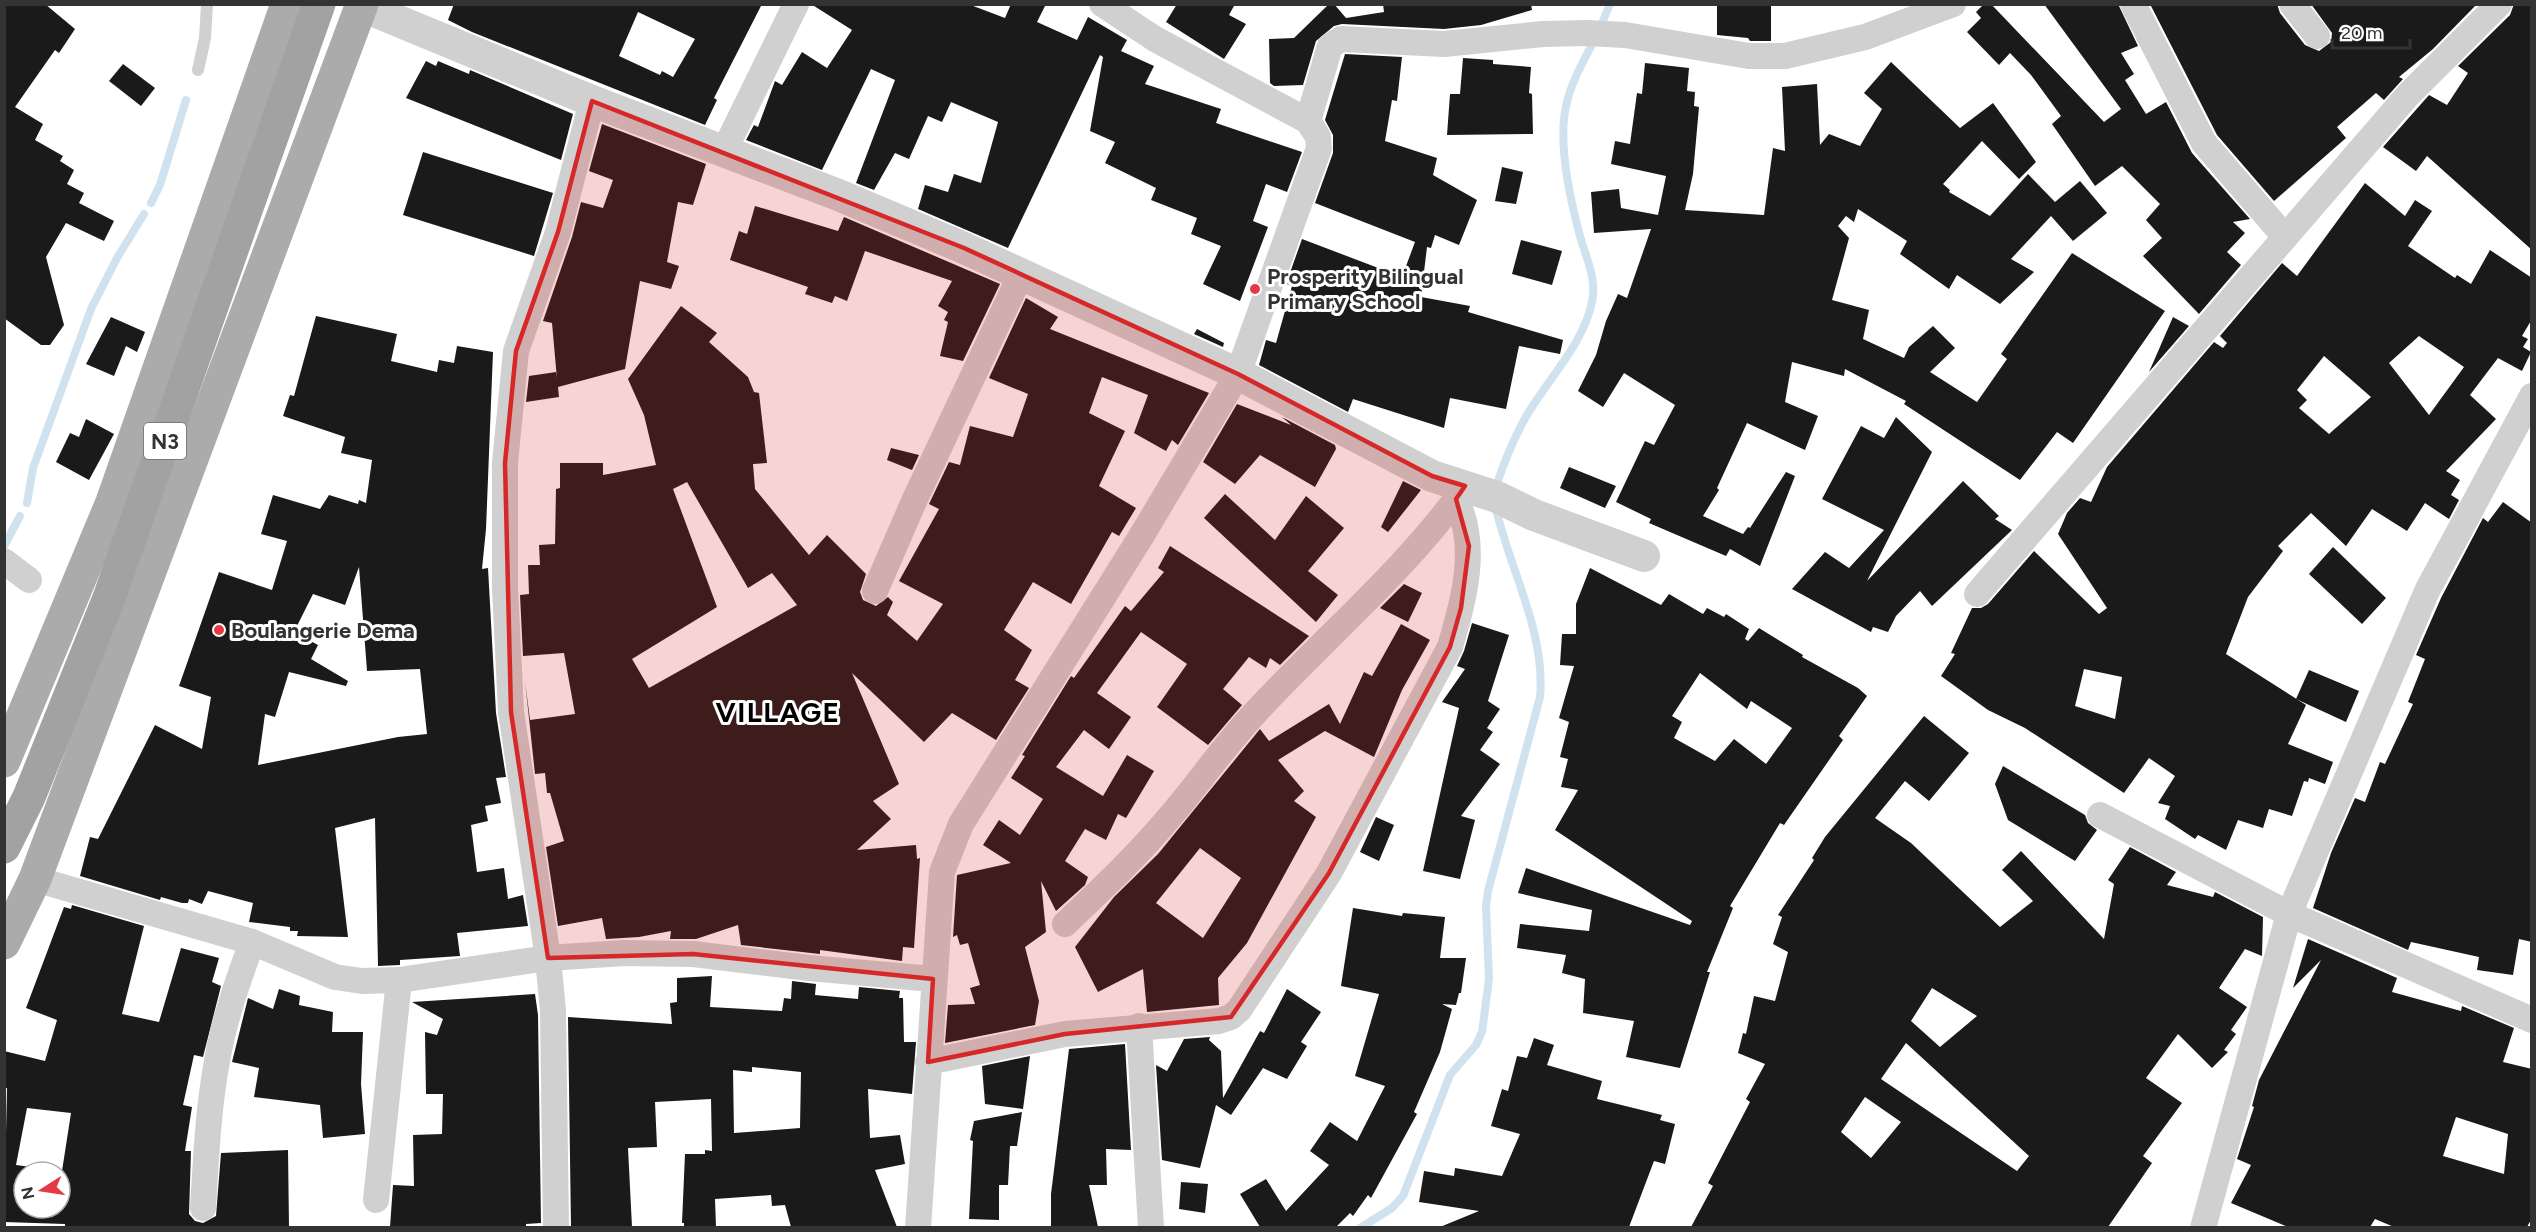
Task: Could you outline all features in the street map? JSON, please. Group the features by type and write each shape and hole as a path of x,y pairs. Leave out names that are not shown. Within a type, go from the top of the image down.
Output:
{"highway":[{"name":"N3","path":"4,847 42,766 109,598 315,17"}],"main road":[{"path":"4,761 112,502 287,4"},
{"path":"4,942 35,879 362,5"}],"street":[{"path":"724,152 796,4"},
{"path":"918,1227 942,872 961,824 1136,545 1238,374 1319,148 1318,137 1308,122 1155,39 1102,4"},
{"path":"1308,122 1330,46 1341,39 1444,44 1543,34 1587,33 1625,35 1749,56 1785,56 1865,37 1953,4"},
{"path":"2133,4 2204,143 2284,237"},
{"path":"2292,4 2317,36"},
{"path":"1977,594 2408,95 2499,4"},
{"path":"362,5 592,101 836,194 1021,274 1238,374 1460,493 1497,497 1534,515 1644,556"},
{"path":"556,1227 553,1011 548,958 511,712 505,588 505,463 516,351 558,232 592,101"},
{"path":"875,591 958,405 1021,274"},
{"path":"2203,1227 2289,914 2427,591 2532,396"},
{"path":"1065,924 1117,875 1172,815 1235,734 1431,534 1460,493"},
{"path":"928,1062 1065,1034 1219,1021 1231,1017 1239,1010 1329,873 1450,647 1461,608 1469,546 1460,493"},
{"path":"4,561 29,580"},
{"path":"2100,815 2289,914 2532,1020"},
{"path":"35,879 252,942 335,977 362,981 399,980 548,958 624,952 693,954 809,968 933,979"},
{"path":"204,1208 207,1132 217,1061 232,996 252,942"},
{"path":"376,1200 399,980"},
{"path":"1139,1026 1151,1227"}],"lane":[{"path":"198,70 205,38 207,4"}],"highlighted area":[{"path":"592,101 964,248 1238,374 1432,476 1465,486 1456,499 1469,546 1461,608 1450,647 1329,873 1231,1017 1065,1034 928,1062 933,979 693,954 548,958 511,712 505,463 516,351 558,232"}],"building":[{"path":"4,4 45,4 75,29 59,53 55,50 15,107 43,124 35,140 63,156 60,161 74,170 67,184 84,193 79,203 114,221 104,241 66,223 46,257 64,325 50,345 41,345 4,318"},
{"path":"454,4 762,4 714,98 717,100 705,125 472,32 448,20","holes":["638,12 695,39 673,77 662,71 660,75 619,56"]},
{"path":"811,4 968,4 1005,18 1011,4 1046,4 1037,22 1077,40 1088,17 1127,40 1121,51 1154,66 1145,84 1221,109 1216,123 1302,152 1287,192 1266,184 1253,221 1268,227 1240,301 1203,284 1221,246 1191,234 1197,218 1151,200 1156,188 1105,163 1115,142 1090,131 1103,57 1100,55 1008,248 918,209 925,185 948,192 954,174 981,183 998,122 951,102 942,122 928,116 909,159 895,153 874,190 856,183 895,80 871,69 822,170 746,140 754,125 758,127 775,81 782,85 802,52 827,68 852,30"},
{"path":"1177,4 1235,4 1229,15 1246,24 1224,59 1166,22"},
{"path":"1329,4 1334,4 1346,18 1384,12 1383,4 1531,4 1532,10 1481,25 1444,29 1342,24 1334,26 1316,41 1303,85 1274,86 1270,83 1269,39 1294,38"},
{"path":"1771,4 1771,41 1750,41 1748,38 1717,35 1717,5"},
{"path":"1984,4 1991,4 2104,122 2121,109 2044,4 2118,4 2138,46 2121,53 2134,74 2125,80 2146,114 2166,102 2192,153 2250,219 2233,222 2245,233 2227,252 2241,265 2199,314 2143,256 2162,238 2146,220 2160,204 2122,166 2095,186 2052,124 2061,116 2031,75 2010,53 1999,65 1967,32 1981,18 1976,12"},
{"path":"2150,4 2277,4 2280,13 2305,45 2319,51 2331,42 2332,33 2311,4 2477,4 2433,49 2399,77 2403,79 2384,100 2376,93 2337,127 2346,138 2274,201 2217,135"},
{"path":"2514,4 2532,4 2532,250 2427,156 2416,171 2383,147 2429,95 2447,105 2468,73 2458,66 2510,15"},
{"path":"1345,54 1402,57 1397,101 1392,100 1385,141 1437,158 1433,175 1477,200 1459,245 1435,235 1431,248 1427,247 1421,297 1470,306 1468,312 1563,340 1560,354 1519,346 1506,409 1450,398 1444,428 1353,399 1348,412 1259,365 1266,340 1276,343 1292,286 1286,284 1302,239 1402,277 1415,242 1315,203 1333,153 1333,135 1325,120"},
{"path":"1463,58 1493,60 1493,64 1531,67 1529,93 1532,94 1533,134 1447,135 1450,94 1460,94"},
{"path":"426,61 436,66 438,61 469,74 470,70 573,114 561,160 406,98"},
{"path":"1891,62 1960,128 1993,103 2036,162 2019,179 1982,141 1943,184 1950,190 1949,192 1990,216 2028,174 2055,202 2080,181 2107,213 2073,241 2051,216 2011,259 2034,272 2000,304 1957,275 1949,289 1900,254 1907,241 1858,209 1854,222 1846,216 1838,226 1849,238 1832,300 1869,310 1863,339 1904,358 1909,347 1933,326 1955,348 1930,372 1977,402 2007,359 2001,354 2072,253 2165,311 2073,443 2057,432 2020,480 1904,404 1906,401 1845,369 1844,376 1792,362 1785,402 1818,416 1805,450 1747,423 1717,488 1719,490 1703,516 1743,534 1748,527 1750,528 1786,472 1795,476 1760,566 1730,549 1726,556 1649,523 1651,519 1616,502 1645,441 1654,445 1675,405 1624,373 1603,407 1578,391 1596,355 1606,321 1618,294 1627,298 1651,229 1594,233 1591,192 1619,189 1621,208 1658,215 1666,176 1611,164 1615,141 1630,144 1637,93 1642,94 1645,63 1689,68 1687,91 1695,92 1694,106 1699,107 1693,174 1685,210 1764,215 1773,148 1785,151 1782,87 1817,84 1820,145 1829,134 1860,146 1882,109 1864,93"},
{"path":"123,64 155,88 141,106 109,81"},
{"path":"602,124 706,164 693,205 678,202 667,262 679,266 671,289 640,281 625,369 558,387 559,397 526,402 529,376 556,372 557,379 552,323 543,321 572,237 581,202 603,208 613,180 589,171"},
{"path":"423,152 553,193 534,256 403,215"},
{"path":"1502,167 1523,172 1516,204 1495,201"},
{"path":"2365,183 2405,216 2415,200 2432,211 2408,246 2455,278 2457,275 2471,284 2490,250 2532,278 2532,319 2522,336 2528,339 2523,347 2531,352 2522,371 2498,358 2470,395 2496,419 2446,471 2460,480 2451,495 2459,500 2449,519 2425,503 2407,531 2372,509 2346,546 2311,513 2278,546 2283,551 2248,597 2226,654 2306,705 2288,744 2333,762 2325,784 2309,778 2308,782 2304,781 2292,816 2269,809 2263,828 2238,820 2226,850 2198,835 2195,839 2165,819 2170,806 2158,803 2175,776 2149,758 2124,793 2025,728 1988,710 1941,676 1955,654 1951,653 1972,608 1981,608 1988,604 2034,551 2099,614 2107,608 2058,534 2067,513 2080,498 2091,502 2107,467 2214,342 2223,348 2227,343 2220,336 2282,263 2297,276","holes":["2419,336 2464,367 2429,415 2389,363","2324,356 2371,397 2329,434 2299,408 2307,400 2297,390","2084,669 2122,677 2115,719 2075,706"]},
{"path":"755,206 838,231 844,217 1000,284 963,361 940,356 948,322 944,320 948,312 938,306 952,281 865,251 847,301 835,296 832,303 805,294 808,287 730,260 739,231 747,234"},
{"path":"1521,240 1562,251 1552,285 1512,274"},
{"path":"1026,298 1058,317 1050,329 1209,393 1178,445 1172,440 1166,451 1134,433 1148,395 1102,377 1089,413 1125,431 1099,486 1136,508 1119,536 1112,532 1071,604 1033,582 1004,630 1032,650 1015,680 1029,688 996,740 952,713 924,742 852,673 899,784 873,801 891,819 857,850 916,845 917,859 920,858 914,948 903,947 902,961 820,950 820,954 741,945 738,925 696,939 670,939 671,931 639,937 606,939 602,918 558,926 546,847 564,841 550,793 547,793 545,773 535,774 525,681 530,720 575,714 564,653 523,656 520,595 529,594 528,565 540,565 539,545 555,544 556,489 560,488 560,463 603,463 603,475 656,465 644,415 628,379 681,306 717,333 709,342 748,377 754,392 759,393 767,463 753,464 755,489 809,555 827,535 866,574 860,592 863,600 876,606 888,597 893,602 887,615 917,641 943,604 899,581 939,509 929,504 949,462 960,465 970,426 1013,437 1028,394 989,378","holes":["687,482 748,588 772,573 797,605 649,688 632,659 717,607 673,489"]},
{"path":"316,316 397,334 391,361 437,372 439,360 454,363 457,346 493,352 486,529 482,569 488,568 496,713 506,777 496,778 501,803 485,806 488,821 471,825 477,872 504,868 508,899 523,895 528,926 457,933 460,956 400,960 400,965 378,966 375,818 335,828 348,937 297,936 298,931 290,931 290,927 249,922 253,903 208,891 202,904 189,899 188,903 182,903 161,897 160,900 80,876 90,837 98,839 155,725 202,749 211,697 179,686 219,572 272,590 287,541 261,534 273,495 320,509 329,495 358,504 359,500 366,503 372,460 341,453 345,437 283,416 290,395 294,396","holes":["359,567 367,671 420,669 427,734 398,737 258,765 265,714 275,717 289,672 346,686 348,681 311,659 318,645 294,632 313,594 345,605"]},
{"path":"111,317 145,332 137,352 126,346 114,376 86,364"},
{"path":"2173,317 2189,326 2149,372"},
{"path":"1197,329 1224,343 1223,347 1194,334"},
{"path":"1237,404 1291,425 1282,417 1335,445 1336,449 1315,487 1260,455 1235,484 1203,462"},
{"path":"1896,417 1932,452 1867,581 1963,481 1999,516 1995,519 2012,530 1932,606 1920,591 1896,616 1888,632 1873,627 1871,632 1792,589 1825,552 1849,568 1884,530 1822,499 1861,426 1884,438"},
{"path":"86,419 114,434 89,480 56,462 70,433 79,437"},
{"path":"891,448 919,455 912,470 887,460"},
{"path":"1569,467 1616,486 1605,508 1560,488"},
{"path":"1403,481 1421,490 1388,532 1381,527"},
{"path":"1225,494 1275,540 1306,496 1344,528 1308,571 1338,595 1316,622 1204,518"},
{"path":"2503,502 2532,523 2532,942 2519,939 2513,975 2477,970 2479,957 2411,942 2408,950 2313,908 2331,853 2355,798 2365,802 2380,762 2385,764 2413,704 2408,702 2425,659 2416,655 2441,598 2483,518 2488,522"},
{"path":"1170,546 1309,636 1280,665 1270,658 1266,668 1249,657 1223,689 1242,705 1208,745 1157,707 1187,664 1141,632 1097,693 1131,717 1109,749 1084,730 1056,767 1103,796 1127,755 1154,771 1126,818 1118,814 1106,840 1085,829 1065,861 1088,877 1085,885 1056,911 1041,881 1046,932 1025,947 1039,1001 1035,1025 945,1043 948,1005 975,1004 970,988 980,985 968,943 960,945 957,935 953,937 957,875 1011,863 983,845 999,820 1020,835 1043,799 1011,778 1025,756 1022,755 1071,676 1074,678 1125,606 1131,611 1164,572 1158,568"},
{"path":"2333,547 2386,598 2362,624 2309,574"},
{"path":"1590,568 1661,605 1669,594 1703,614 1707,608 1724,617 1726,614 1749,629 1745,639 1748,641 1759,628 1803,655 1802,657 1858,688 1867,696 1839,736 1843,740 1784,825 1780,823 1730,906 1733,908 1707,972 1710,972 1680,1068 1626,1057 1634,1021 1583,1013 1585,979 1562,973 1566,955 1517,948 1520,924 1589,931 1592,910 1518,893 1526,868 1690,925 1692,921 1555,830 1578,790 1561,787 1568,759 1560,757 1569,722 1559,718 1574,666 1560,665 1562,634 1576,634 1576,604","holes":["1700,673 1747,709 1751,701 1792,728 1766,764 1734,739 1715,761 1674,738 1682,722 1672,716"]},
{"path":"1404,584 1422,593 1408,622 1380,608"},
{"path":"1472,623 1509,635 1488,701 1500,709 1487,728 1493,732 1480,750 1500,764 1461,816 1475,820 1460,879 1423,871 1459,708 1442,702 1465,669 1457,666"},
{"path":"1401,624 1430,640 1402,690 1374,757 1325,731 1278,760 1304,791 1294,801 1316,817 1247,943 1218,978 1219,1005 1147,1012 1143,969 1098,992 1075,947 1114,897 1158,854 1260,729 1269,741 1329,704 1340,724 1364,672 1372,676","holes":["1200,848 1241,878 1203,938 1156,903"]},
{"path":"2309,670 2359,691 2346,722 2296,699"},
{"path":"1924,716 1969,753 1929,801 1905,781 1875,818 1911,843 2000,927 2033,901 2002,870 2021,851 2104,939 2114,884 2108,880 2130,847 2176,872 2167,885 2213,897 2215,892 2263,917 2262,956 2245,949 2219,988 2247,1007 2231,1030 2236,1034 2224,1050 2228,1052 2212,1068 2178,1034 2146,1078 2182,1103 2143,1156 2152,1163 2108,1227 1691,1227 1713,1186 1708,1183 1750,1102 1746,1099 1765,1064 1738,1053 1743,1033 1746,1034 1754,996 1775,1001 1788,952 1773,944 1782,917 1778,915 1814,860 1812,858 1825,837","holes":["1932,988 1977,1016 1940,1047 1911,1021","1906,1043 2029,1156 2017,1171 1881,1079","1865,1097 1901,1122 1871,1158 1841,1132"]},
{"path":"2003,766 2085,815 2088,823 2097,830 2075,861 2008,820 1995,784"},
{"path":"1376,817 1394,825 1379,861 1360,852"},
{"path":"72,905 144,926 122,1014 159,1022 181,948 219,958 212,982 221,986 203,1057 194,1055 183,1105 192,1107 185,1151 191,1151 189,1214 195,1221 203,1223 216,1216 221,1153 288,1150 289,1227 65,1227 65,1224 4,1222 7,1088 4,1088 4,1051 45,1061 57,1020 26,1008 64,907 71,909"},
{"path":"1353,908 1402,916 1403,913 1445,917 1440,958 1466,958 1461,993 1459,993 1456,1005 1442,1004 1452,1009 1440,1052 1414,1112 1417,1114 1371,1198 1368,1195 1353,1216 1350,1213 1336,1227 1260,1227 1240,1194 1266,1179 1286,1211 1329,1165 1310,1151 1330,1122 1357,1141 1385,1086 1355,1076 1379,994 1341,986"},
{"path":"2308,939 2397,978 2392,992 2461,1011 2462,1006 2514,1028 2503,1062 2532,1069 2532,1218 2527,1227 2394,1227 2375,1219 2370,1227 2288,1227 2231,1203 2251,1165 2237,1159 2254,1107 2252,1106 2259,1080 2321,960 2293,988","holes":["2456,1117 2508,1134 2504,1174 2443,1156"]},
{"path":"712,976 710,1007 782,1011 784,998 791,999 792,981 816,984 815,995 858,999 859,987 900,991 899,998 903,998 904,1042 916,1042 912,1094 868,1089 870,1138 900,1135 905,1164 875,1170 897,1227 791,1227 785,1205 772,1206 771,1195 715,1199 716,1227 684,1227 682,1223 685,1154 705,1154 705,1150 712,1151 711,1099 655,1102 657,1147 628,1148 632,1227 571,1227 568,1017 672,1024 670,1003 677,1002 677,978","holes":["752,1067 801,1072 800,1128 734,1133 733,1070 752,1072"]},
{"path":"279,989 300,996 299,1005 333,1012 332,1032 363,1032 361,1084 365,1134 323,1138 320,1105 254,1097 259,1068 232,1062 248,998 273,1009"},
{"path":"1287,989 1321,1012 1301,1042 1307,1046 1287,1079 1263,1068 1231,1115 1216,1105 1200,1168 1162,1160 1156,1065 1167,1071 1184,1039 1210,1037 1209,1040 1221,1051 1223,1098 1260,1031 1264,1033"},
{"path":"535,994 538,1015 541,1223 526,1224 526,1227 390,1227 393,1185 414,1186 413,1135 442,1134 443,1094 426,1094 425,1032 437,1035 443,1019 412,1002"},
{"path":"1534,1038 1554,1045 1547,1065 1602,1081 1597,1099 1662,1115 1660,1120 1675,1124 1665,1164 1654,1161 1629,1227 1440,1227 1479,1211 1419,1202 1424,1171 1454,1176 1455,1168 1502,1176 1520,1134 1491,1126 1502,1089 1508,1091 1517,1056 1527,1058"},
{"path":"1125,1044 1131,1150 1106,1149 1107,1185 1089,1185 1098,1227 1051,1227 1051,1194 1069,1049"},
{"path":"1030,1056 1023,1109 985,1104 982,1066"},
{"path":"1022,1112 1017,1146 1010,1146 1008,1185 999,1185 999,1220 969,1219 973,1141 970,1140 974,1121"},
{"path":"1181,1182 1208,1184 1205,1213 1179,1209"}],"waterway":[{"path":"1600,28 1610,4"},
{"path":"1495,490 1522,424 1573,346 1588,317 1592,302 1592,276 1572,205 1563,137 1568,97 1578,71 1595,39"},
{"path":"151,203 160,185 186,100"},
{"path":"27,503 33,468 91,309 117,258 144,214"},
{"path":"1360,1228 1392,1208 1403,1196 1450,1075 1476,1045 1482,1032 1489,979 1486,906 1488,891 1540,697 1540,673 1532,624 1495,505"},
{"path":"4,546 20,516"}],"place":[{"name":"Prosperity Bilingual Primary School","path":"1255,289"},
{"name":"Boulangerie Dema","path":"219,630"}],"district":[{"name":"VILLAGE","path":"778,712"}]}
